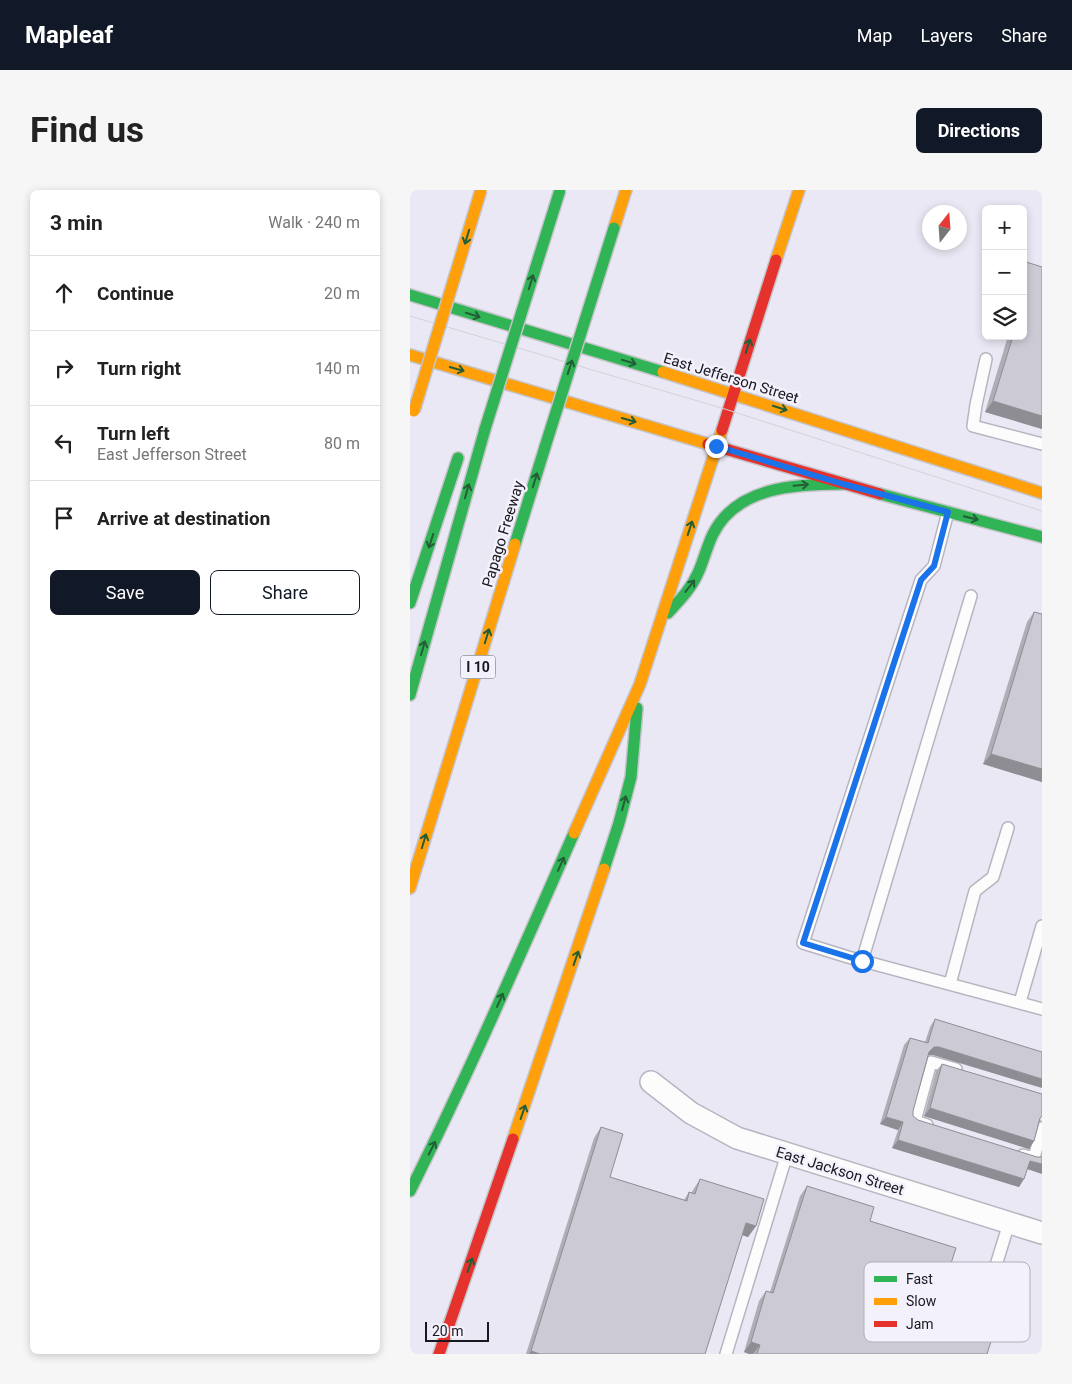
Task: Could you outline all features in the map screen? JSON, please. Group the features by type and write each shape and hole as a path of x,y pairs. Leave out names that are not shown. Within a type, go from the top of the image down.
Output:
{"main road":[{"path":"410,424 481,190"},
{"path":"410,695 485,429 560,190"},
{"name":"Papago Freeway","path":"410,888 626,190"},
{"path":"410,1191 443,1125 500,1001 640,684 800,190"},
{"name":"East Jefferson Street","path":"410,296 734,393 1042,493"},
{"path":"498,333 504,314"},
{"path":"410,355 843,484 1042,537"},
{"path":"480,390 486,371"},
{"path":"410,603 462,446"},
{"path":"659,624 695,581 715,530 728,514 744,502 765,492 805,484 843,484"},
{"path":"439,1354 580,946 619,823 631,777 640,684"}],"street":[{"name":"East Jackson Street","path":"651,1082 691,1113 737,1138 1042,1233"}],"lane":[{"path":"986,359 976,405 974,426 1042,444"},
{"path":"948,512 934,566 921,580 803,943 862,961 1042,1009"},
{"path":"862,961 971,596"},
{"path":"950,984 975,891 994,877 1008,828"},
{"path":"1020,1002 1042,926"},
{"path":"942,1130 915,1121 931,1062 968,1073"},
{"path":"1016,1152 1034,1158 1042,1128"},
{"path":"726,1354 787,1154"},
{"path":"997,1262 1009,1223"}],"building":[{"path":"1027,262 1042,267 1042,416 993,401 1012,340 1027,340"},
{"path":"1034,612 1042,614 1042,769 991,754"},
{"path":"935,1019 1042,1052 1042,1079 934,1047 929,1052 913,1111 913,1116 918,1120 1042,1157 1042,1164 1030,1161 1024,1179 898,1140 903,1122 886,1117 910,1038 928,1043"},
{"path":"942,1064 1042,1094 1042,1116 1034,1141 930,1108"},
{"path":"601,1127 623,1134 610,1177 687,1201 689,1192 695,1194 700,1179 764,1199 756,1226 746,1223 705,1354 540,1354 531,1351"},
{"path":"807,1186 874,1207 870,1221 956,1248 951,1262 864,1262 864,1342 991,1342 987,1354 757,1354 760,1345 751,1342 766,1291 773,1293"}],"tram line":[{"path":"410,316 728,410 1042,511"}],"traffic: fast":[{"path":"485,429 560,190"},
{"path":"545,447 614,228"},
{"path":"410,295 663,372"},
{"path":"410,695 485,429"},
{"path":"515,544 545,447"},
{"path":"410,603 458,458"},
{"path":"668,613 695,579 713,534 724,518 737,506 753,497 788,487 843,484"},
{"path":"880,494 1042,537"},
{"path":"604,869 631,777 637,708"},
{"path":"410,1191 474,1058 574,833"}],"traffic: slow":[{"path":"414,411 481,190"},
{"path":"614,228 626,190"},
{"path":"776,260 799,190"},
{"path":"410,355 708,444"},
{"path":"663,372 1042,493"},
{"path":"574,833 640,684 722,430"},
{"path":"410,888 515,544"},
{"path":"513,1139 604,869"}],"traffic: jam":[{"path":"722,430 776,260"},
{"path":"708,444 880,494"},
{"path":"439,1354 513,1139"}],"route":[{"path":"716,446 843,484 948,512 934,566 921,580 803,943 862,961"}]}
